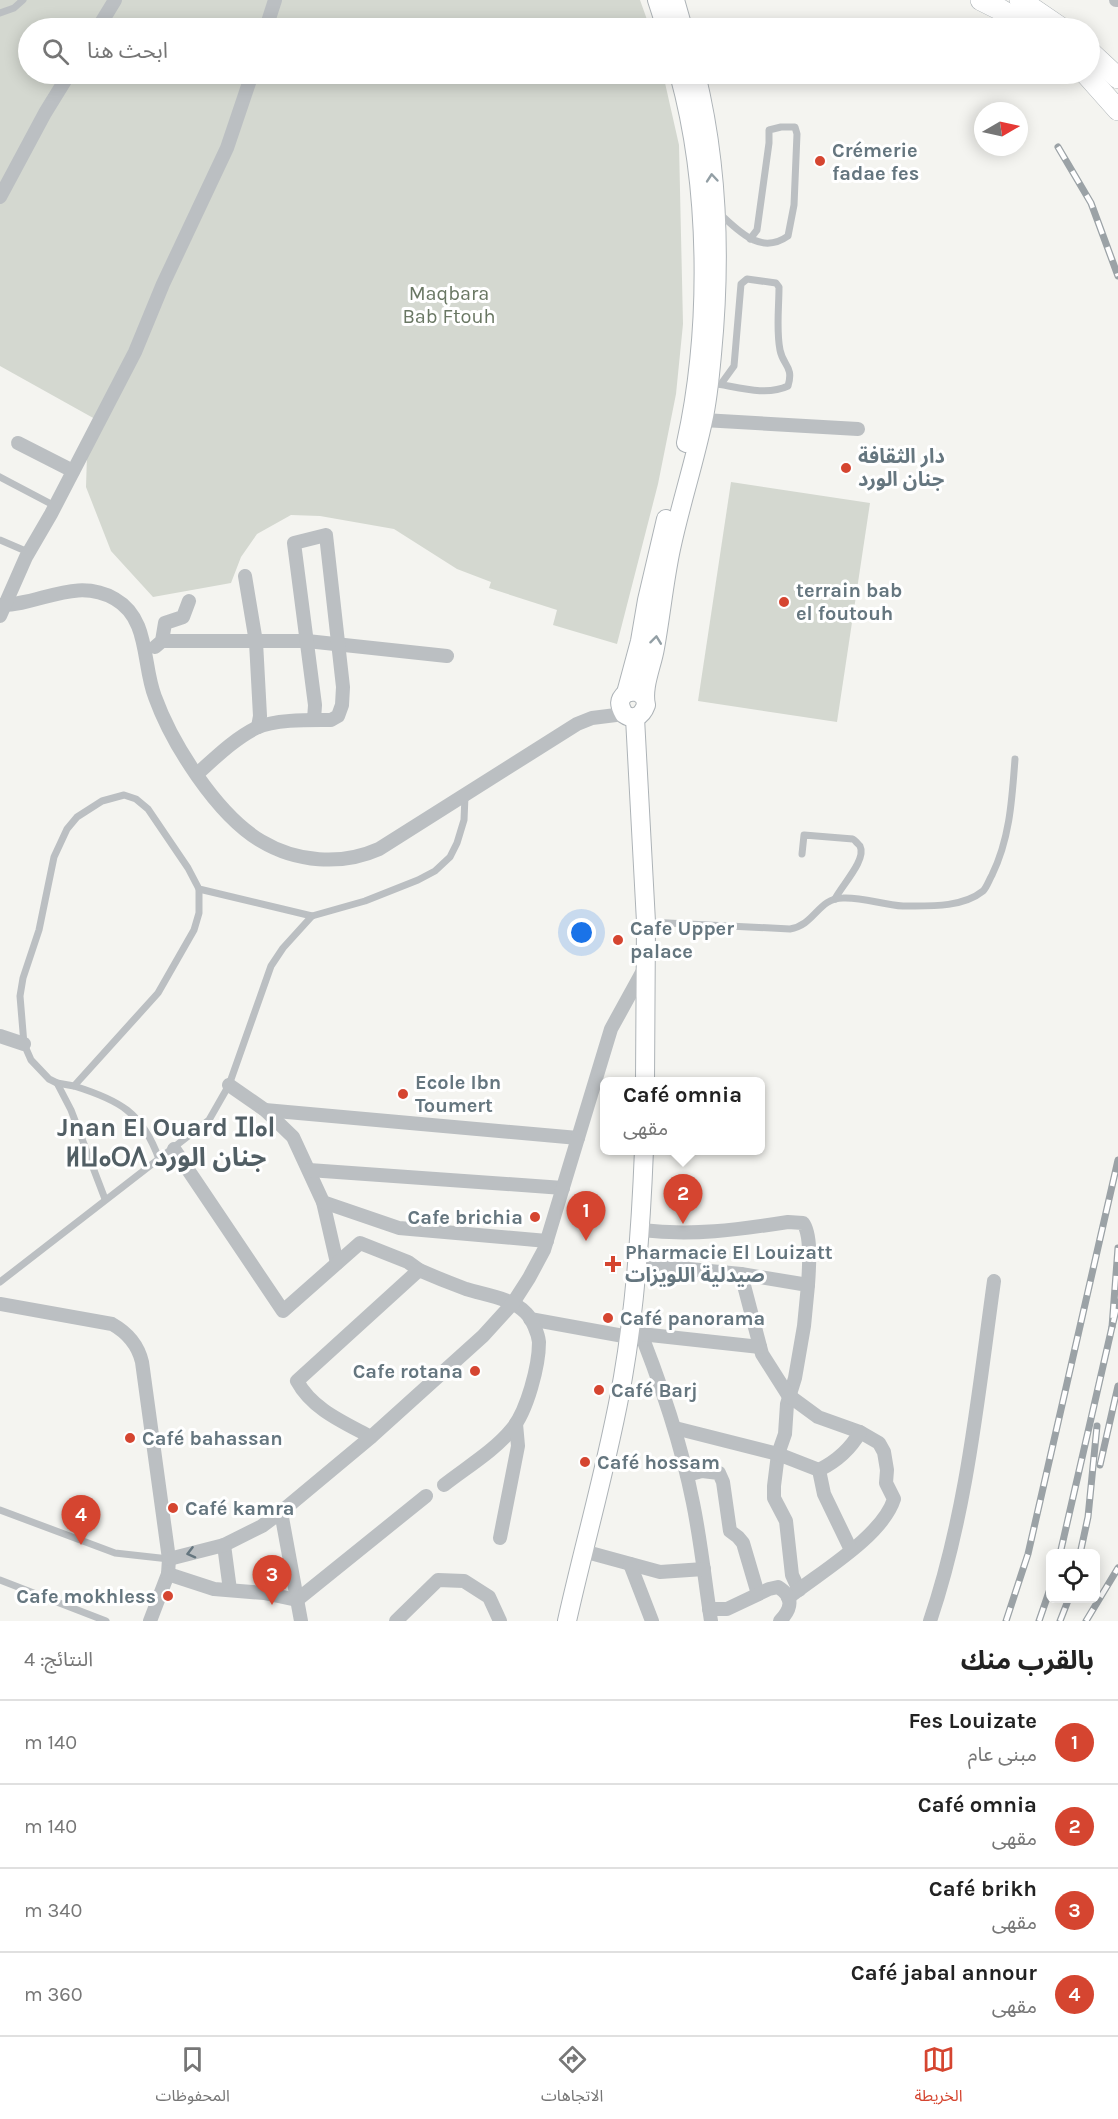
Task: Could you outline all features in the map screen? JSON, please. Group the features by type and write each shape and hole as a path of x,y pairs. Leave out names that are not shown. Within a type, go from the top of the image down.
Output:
{"main road":[{"path":"981,0 1015,18"},
{"path":"1022,0 1047,18"},
{"path":"1100,62 1118,78"},
{"path":"1095,84 1118,110"}],"street":[{"path":"104,18 115,0"},
{"path":"270,18 275,0"},
{"path":"657,0 663,18"},
{"path":"675,0 680,18"},
{"path":"0,197 63,84"},
{"path":"2,609 28,552 55,506 135,352 163,284 227,148 249,84"},
{"path":"682,84 694,141 710,246"},
{"path":"2,609 72,591 105,595 116,600 135,618 141,632 155,697 175,740 197,774 233,818 259,840 282,851 310,858 329,860 359,856 379,849 577,724 626,705 636,691 645,697 671,547 704,420 709,382 701,331 715,210 707,131 698,84"},
{"path":"645,1077 646,922 626,705 658,545 680,472 690,424 709,382"},
{"path":"704,420 858,429"},
{"path":"18,443 73,471"},
{"path":"197,774 232,743 258,727 331,720 338,716 342,705 343,687 326,535 294,543 315,705 314,720"},
{"path":"245,576 256,642 260,716 258,727"},
{"path":"146,656 162,641 165,623 183,617 189,601"},
{"path":"162,641 307,641 447,656"},
{"path":"169,1559 224,1545 262,1526 281,1512 371,1437 467,1352 513,1303 529,1278 547,1241 610,1029 645,966"},
{"path":"0,1036 24,1044"},
{"path":"229,1085 265,1110 293,1137 323,1202 337,1263"},
{"path":"265,1110 578,1137"},
{"path":"174,1149 284,1311 360,1243 367,1217"},
{"path":"644,1155 641,1230 633,1314 635,1335 675,1428 687,1475 710,1615 778,1587 794,1594"},
{"path":"309,1170 563,1188"},
{"path":"323,1202 387,1225 417,1230 547,1241"},
{"path":"641,1230 690,1234 788,1222 803,1223 806,1228 809,1259 804,1326 795,1378 788,1395 784,1434 778,1454 774,1498 786,1521 794,1594 790,1609 780,1621"},
{"path":"360,1243 408,1262 419,1270 513,1303 526,1312 537,1334 538,1354 525,1406 516,1424 502,1440 444,1485"},
{"path":"637,1264 741,1274 808,1285"},
{"path":"371,1437 327,1413 303,1393 297,1381 419,1270"},
{"path":"741,1274 762,1354 788,1395 819,1418 860,1432 879,1443 884,1452 887,1470 886,1483 894,1499 885,1518 870,1534 794,1594"},
{"path":"930,1621 963,1492 994,1281"},
{"path":"0,1304 112,1324 126,1333 134,1342 142,1362 169,1559 168,1574 150,1621"},
{"path":"530,1320 635,1335 760,1347"},
{"path":"567,1621 635,1335"},
{"path":"500,1538 518,1446 516,1424"},
{"path":"675,1428 778,1454 819,1470"},
{"path":"819,1470 853,1445 860,1432"},
{"path":"819,1470 824,1494 851,1550"},
{"path":"687,1475 702,1471 719,1473 723,1482 730,1531 743,1544 758,1594"},
{"path":"297,1600 426,1496"},
{"path":"281,1512 301,1621"},
{"path":"224,1545 230,1590"},
{"path":"583,1551 660,1572 704,1569"},
{"path":"630,1564 652,1621"},
{"path":"168,1574 214,1589 264,1593 297,1600"},
{"path":"396,1621 438,1580 464,1581 489,1597 500,1621"}],"lane":[{"path":"0,13 14,8 23,0"},
{"path":"715,210 746,238 761,242 779,242 788,236 794,205 797,134 795,127 769,130 757,230 750,239"},
{"path":"747,279 776,283 779,287 780,354 787,362 791,376 788,386 778,391 736,388 709,382 734,366 741,285 747,279"},
{"path":"0,477 55,506"},
{"path":"0,540 28,552"},
{"path":"646,922 790,929 804,925 826,903 844,897 900,906 941,905 967,900 984,890 995,869 1010,824 1015,759"},
{"path":"199,889 312,916 365,901 435,871 450,856 457,843 464,820 465,794"},
{"path":"74,1086 158,993 194,930 199,913 199,889 188,868 148,809 136,799 124,795 102,801 77,817 67,829 54,857 39,930 23,978 20,996 24,1044 31,1060 57,1083 106,1096 121,1104 148,1132 159,1159"},
{"path":"802,854 804,835 853,839 860,845 861,855 858,864 842,884 835,899"},
{"path":"0,1282 209,1120 229,1085 271,966 283,948 312,916"},
{"path":"57,1083 83,1138 105,1199"},
{"path":"0,1510 115,1553 169,1559"},
{"path":"0,1580 106,1621"}],"green space":[{"name":"Maqbara Bab Ftouh","path":"0,0 640,0 646,18 18,18 18,84 665,84 679,145 683,324 676,394 658,484 617,644 553,625 557,610 489,588 491,582 457,569 394,529 320,516 291,515 257,534 241,557 231,583 153,597 111,551 86,487 87,455 104,424 0,366"},
{"name":"terrain bab el foutouh","path":"731,482 870,503 837,722 698,701"}],"railway":[{"path":"1058,147 1091,203 1118,276"},
{"path":"1006,1621 1028,1554 1118,1160"},
{"path":"1118,1248 1112,1327 1118,1302"},
{"path":"1061,1549 1112,1327"},
{"path":"1100,1465 1118,1386"},
{"path":"1081,1549 1088,1517 1097,1426"},
{"path":"1086,1621 1118,1568"},
{"path":"1039,1621 1046,1601"},
{"path":"1060,1621 1067,1603"}],"place":[{"name":"Crémerie fadae fes","path":"820,161"},
{"name":"دار الثقافة جنان الورد","path":"846,468"},
{"name":"terrain bab el foutouh","path":"784,602"},
{"name":"Cafe Upper palace","path":"618,940"},
{"name":"Ecole Ibn Toumert","path":"403,1094"},
{"name":"Cafe brichia","path":"535,1217"},
{"name":"Café omnia","path":"683,1224"},
{"name":"Fes Louizate","path":"586,1241"},
{"name":"Pharmacie El Louizatt صيدلية اللويزات","path":"613,1264"},
{"name":"Café panorama","path":"608,1318"},
{"name":"Cafe rotana","path":"475,1371"},
{"name":"Café Barj","path":"599,1390"},
{"name":"Café bahassan","path":"130,1438"},
{"name":"Café hossam","path":"585,1462"},
{"name":"Café kamra","path":"173,1508"},
{"name":"Café jabal annour","path":"81,1545"},
{"name":"Cafe mokhless","path":"168,1596"},
{"name":"Café brikh","path":"272,1605"}],"district":[{"name":"Jnan El Ouard ⵊⵏⴰⵏ ⵍⵡⴰⵔⴷ جنان الورد","path":"166,1142"}]}
